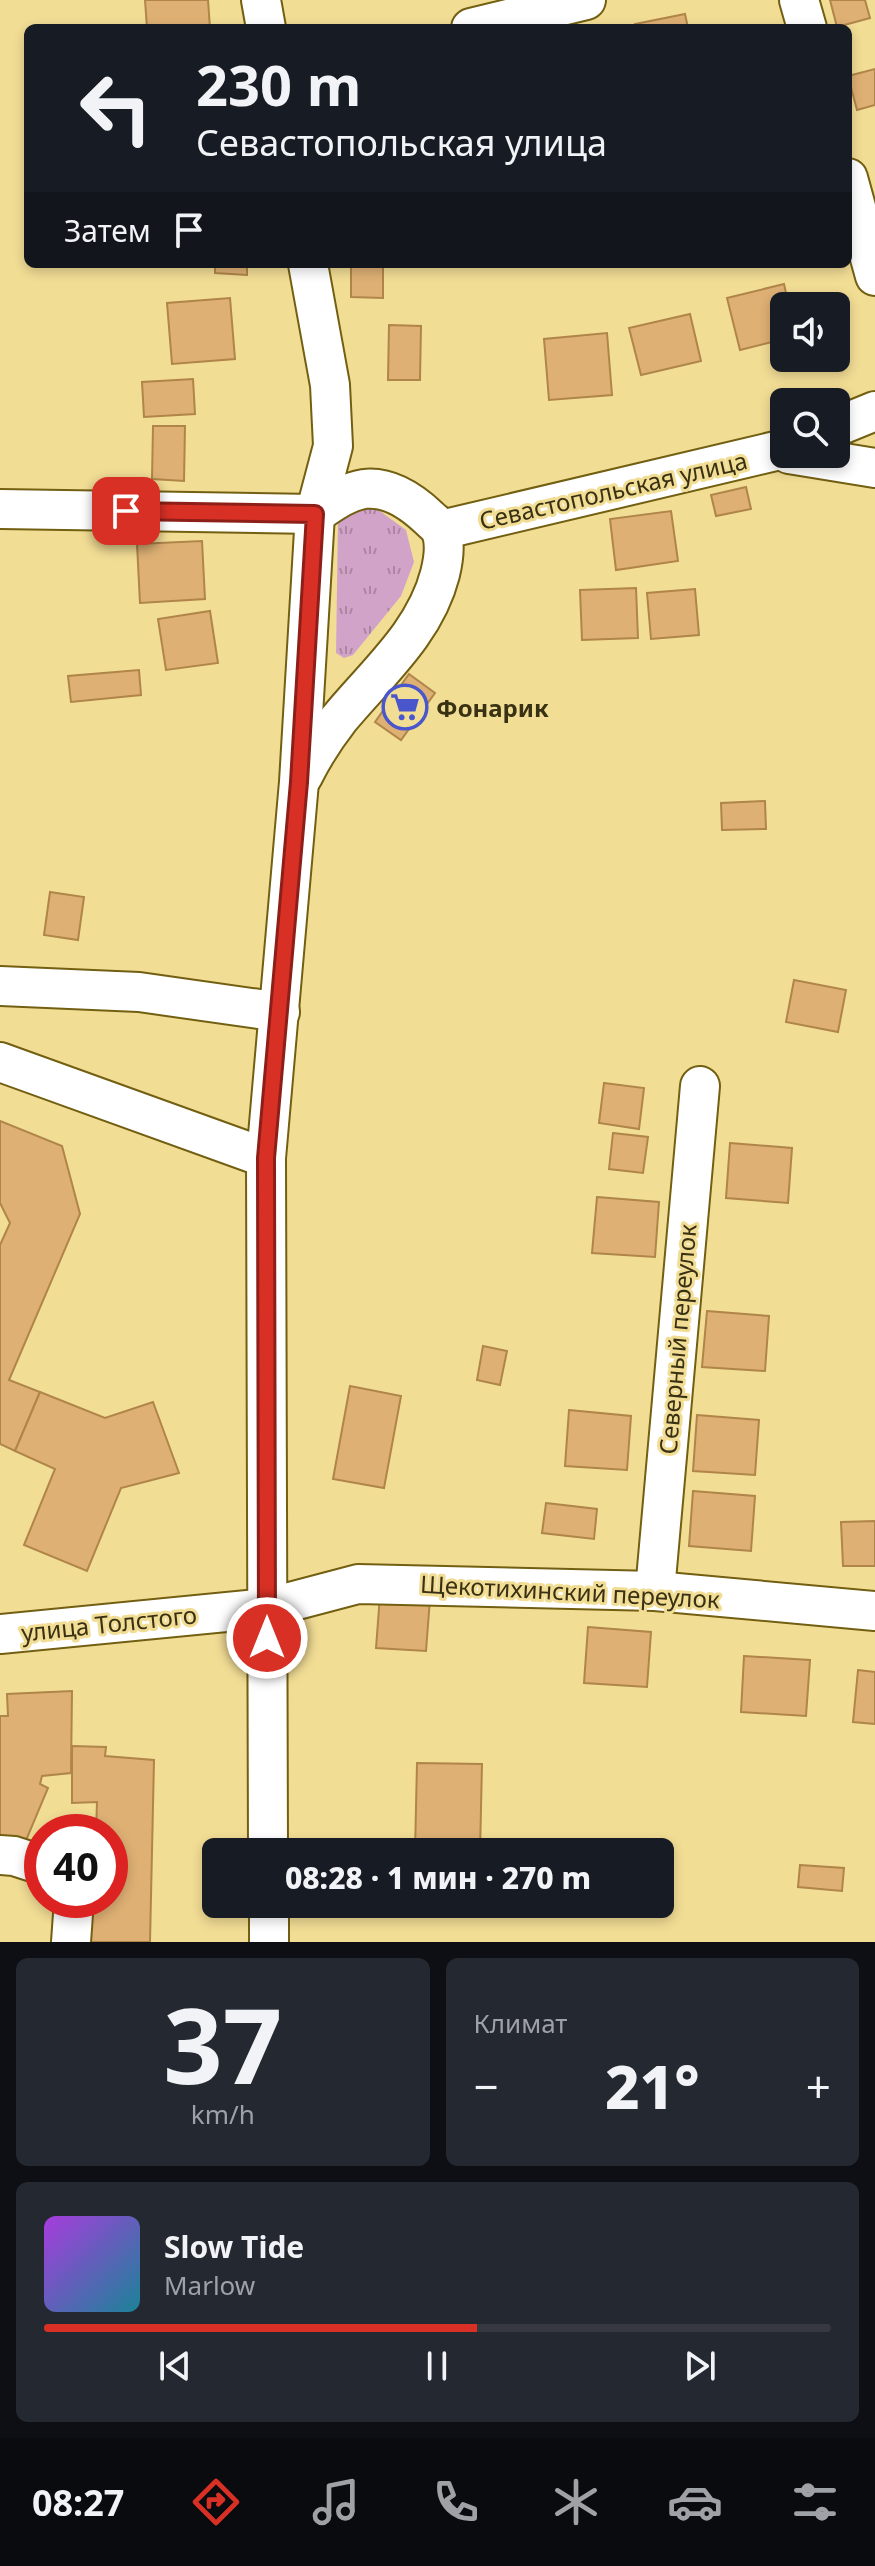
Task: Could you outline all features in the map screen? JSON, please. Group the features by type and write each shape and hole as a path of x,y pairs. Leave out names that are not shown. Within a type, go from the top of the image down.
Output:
{"street":[{"path":"261,0 265,24"},
{"path":"487,24 586,0"},
{"path":"799,0 806,24"},
{"path":"852,193 875,276"},
{"path":"268,1838 266,1158 299,782 315,514 333,446 330,385 309,268"},
{"path":"850,421 875,411"},
{"name":"Севастопольская улица","path":"441,530 770,455"},
{"path":"850,464 875,468"},
{"path":"0,509 315,514 344,495 361,489 378,488 416,506 441,530 443,552 440,574 424,614 413,634 337,722 299,782"},
{"path":"0,986 139,992 280,1012"},
{"path":"0,1062 266,1158"},
{"name":"Северный переулок","path":"655,1591 700,1086"},
{"name":"Щекотихинский переулок","path":"267,1608 358,1584 655,1591 875,1611"},
{"name":"улица Толстого","path":"0,1634 267,1608"},
{"path":"0,1855 24,1859"},
{"path":"71,1942 73,1918"},
{"path":"269,1918 269,1942"}],"green space":[{"path":"353,507 377,509 406,530 414,562 401,596 353,655 344,658 336,653 338,520"}],"building":[{"path":"145,0 208,0 210,24 147,24"},
{"path":"830,0 865,0 870,18 836,24"},
{"path":"685,14 687,24 635,24"},
{"path":"875,69 875,105 857,110 852,75"},
{"path":"215,268 247,268 247,275 215,273"},
{"path":"351,268 383,268 383,298 351,297"},
{"path":"784,284 786,292 770,292 770,342 740,350 727,298"},
{"path":"230,298 235,359 172,364 167,303"},
{"path":"690,314 701,361 641,375 629,328"},
{"path":"389,325 421,326 420,380 388,380"},
{"path":"607,333 612,395 549,400 544,339"},
{"path":"193,379 195,414 144,417 142,382"},
{"path":"153,426 185,426 184,481 152,479"},
{"path":"746,487 751,509 716,516 711,495"},
{"path":"671,511 678,561 616,570 610,519"},
{"path":"202,541 205,599 140,603 137,544"},
{"path":"636,588 638,638 582,640 580,590"},
{"path":"695,589 699,635 651,639 647,593"},
{"path":"210,611 218,663 166,670 158,619"},
{"path":"139,670 141,695 71,702 68,676"},
{"name":"Фонарик","path":"409,674 435,693 401,740 375,722"},
{"path":"765,801 766,829 722,830 721,803"},
{"path":"50,892 84,897 78,940 44,935"},
{"path":"794,980 846,990 838,1032 786,1022"},
{"path":"604,1083 644,1088 639,1129 599,1123"},
{"path":"0,1121 62,1146 80,1214 9,1380 40,1392 15,1451 0,1444 0,1245 10,1223 0,1203"},
{"path":"613,1133 648,1137 643,1173 609,1169"},
{"path":"730,1143 792,1148 788,1203 726,1198"},
{"path":"597,1197 659,1202 655,1257 592,1253"},
{"path":"707,1311 769,1316 765,1371 702,1367"},
{"path":"483,1346 507,1351 500,1385 477,1380"},
{"path":"350,1386 401,1396 384,1488 333,1479"},
{"path":"40,1392 105,1418 153,1402 179,1473 121,1488 87,1571 24,1545 55,1469 15,1451"},
{"path":"569,1410 631,1416 627,1470 565,1466"},
{"path":"697,1415 759,1420 755,1475 693,1471"},
{"path":"693,1491 755,1496 751,1551 689,1546"},
{"path":"546,1503 597,1509 594,1539 542,1533"},
{"path":"875,1521 875,1566 843,1566 841,1522"},
{"path":"380,1595 430,1599 426,1651 376,1648"},
{"path":"588,1627 651,1632 647,1687 584,1683"},
{"path":"744,1656 810,1660 806,1716 741,1712"},
{"path":"858,1670 875,1672 875,1724 853,1722"},
{"path":"72,1691 71,1773 42,1776 40,1784 48,1788 37,1814 24,1814 22,1850 0,1840 0,1716 8,1716 7,1694"},
{"path":"72,1746 106,1747 105,1756 154,1760 150,1942 90,1942 91,1918 128,1918 128,1814 97,1814 97,1802 72,1803"},
{"path":"417,1763 482,1764 480,1838 415,1838"},
{"path":"800,1865 844,1868 842,1891 798,1887"}],"place":[{"name":"Фонарик","path":"405,707"}],"route":[{"path":"126,511 315,514 299,782 266,1158 267,1638"}]}
